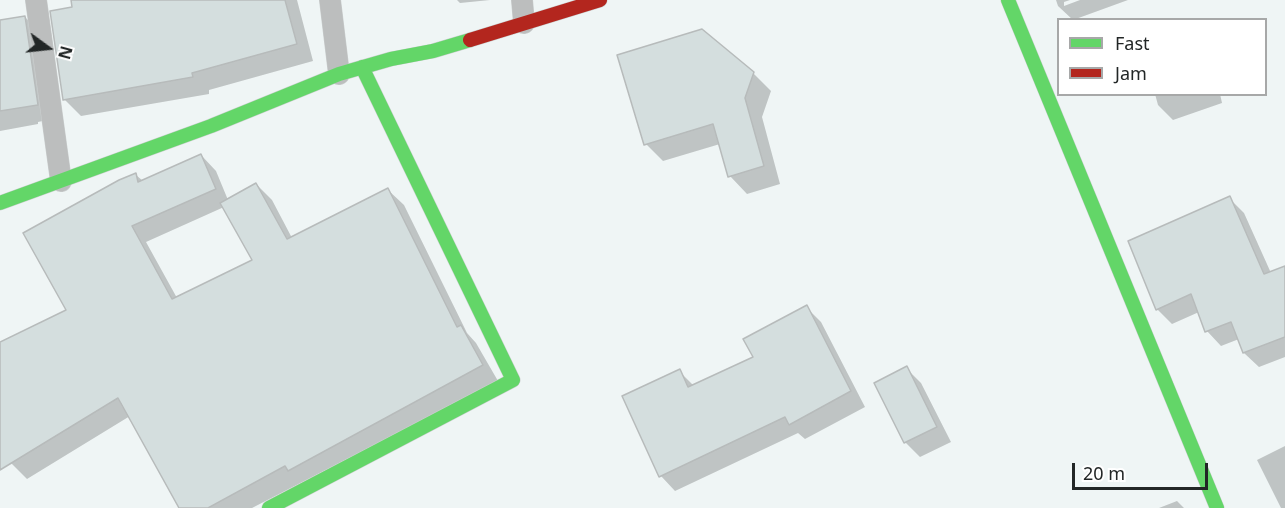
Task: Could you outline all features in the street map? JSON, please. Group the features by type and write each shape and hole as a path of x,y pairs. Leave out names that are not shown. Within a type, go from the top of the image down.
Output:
{"street":[{"path":"0,204 211,126 339,74 433,51 600,0"},
{"path":"1008,0 1216,508"},
{"path":"268,508 513,380 362,68"}],"lane":[{"path":"36,0 60,181"},
{"path":"330,0 339,74"},
{"path":"522,0 524,23"}],"building":[{"path":"71,0 285,0 297,44 192,73 193,77 63,100 50,11 72,7"},
{"path":"25,16 38,105 0,111 0,20"},
{"path":"702,29 754,72 745,98 764,166 728,177 713,124 644,145 617,55"},
{"path":"201,154 216,189 132,226 172,299 252,260 220,203 256,183 287,239 388,188 457,327 461,325 483,365 288,471 285,466 208,508 179,508 118,398 0,470 0,342 66,310 23,233 119,180 136,173 138,182"},
{"path":"1230,196 1264,274 1285,266 1285,337 1243,353 1231,322 1205,332 1191,294 1156,310 1128,241"},
{"path":"807,305 851,391 789,425 785,417 659,477 622,396 680,369 688,387 753,357 743,339"},
{"path":"907,366 937,427 904,443 874,383"}],"traffic: fast":[{"path":"1008,0 1217,508"},
{"path":"0,203 211,126 339,74 470,40"},
{"path":"269,508 513,380 362,67"}],"traffic: jam":[{"path":"470,40 600,0"}]}
